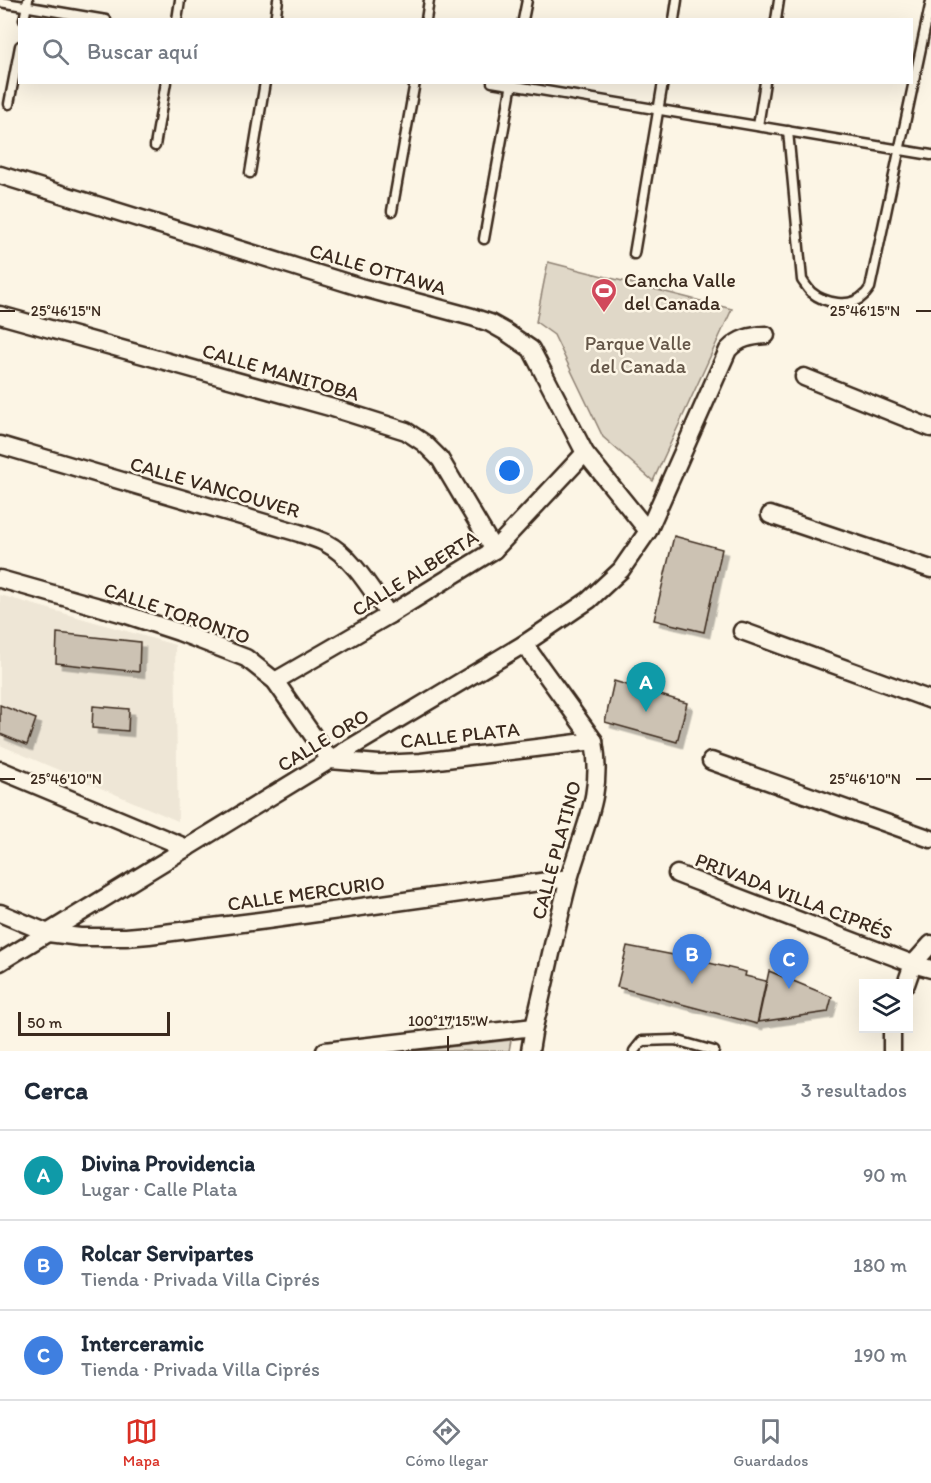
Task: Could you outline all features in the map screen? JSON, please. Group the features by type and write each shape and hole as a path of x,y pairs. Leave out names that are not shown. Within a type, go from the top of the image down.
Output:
{"street":[{"name":"CALLE OTTAWA","path":"0,175 360,287 490,323 531,350 585,453 648,531"},
{"name":"CALLE MANITOBA","path":"0,315 333,408 406,431 424,443 440,459 494,550"},
{"name":"CALLE ORO","path":"0,962 524,644 605,587 621,570 648,531 728,350 740,340 766,335"},
{"path":"804,377 931,428"},
{"name":"CALLE VANCOUVER","path":"0,445 327,543 356,568 389,615"},
{"name":"CALLE ALBERTA","path":"276,681 494,550 585,453"},
{"path":"770,514 931,569"},
{"name":"CALLE TORONTO","path":"0,579 124,614 246,658 276,681 330,760"},
{"path":"742,631 931,700"},
{"path":"524,644 594,741"},
{"name":"CALLE PLATA","path":"330,760 379,764 421,762 594,741"},
{"name":"CALLE PLATINO","path":"530,1051 569,878 591,812 597,783 597,757 594,741"},
{"path":"711,761 931,839"},
{"path":"0,770 187,848"},
{"name":"PRIVADA VILLA CIPRÉS","path":"677,874 931,969"},
{"name":"CALLE MERCURIO","path":"0,913 48,933 102,938 149,935 267,920 569,878"},
{"path":"908,979 913,964 931,944"},
{"path":"325,1051 534,1027"},
{"path":"892,1033 892,1051"}],"lane":[{"path":"177,18 180,0"},
{"path":"275,18 278,0"},
{"path":"426,18 429,0"},
{"path":"523,18 527,0"},
{"path":"674,18 677,0"},
{"path":"776,18 779,0"},
{"path":"788,131 802,280 810,291 823,300 838,303 854,302 863,297 870,288 931,1"},
{"path":"0,2 27,3 97,18"},
{"path":"24,18 27,3"},
{"path":"9,104 18,57"},
{"path":"155,146 166,84"},
{"path":"250,173 265,84"},
{"path":"392,211 415,84"},
{"path":"484,239 512,84 931,154"},
{"path":"634,254 663,84"},
{"path":"758,126 765,84"},
{"path":"634,1051 642,1041 675,1040 714,1051"}],"shaded area":[{"path":"0,595 175,645 178,821 0,745"}],"green space":[{"name":"Parque Valle del Canada","path":"548,262 732,309 653,481 603,437 554,335 536,322"},
{"path":"511,1040 509,1051 413,1051"}],"building":[{"path":"674,536 722,549 704,632 654,620"},
{"path":"57,633 140,642 139,672 56,663"},
{"path":"614,681 687,703 677,742 605,722"},
{"path":"0,705 36,719 27,745 0,734"},
{"path":"93,706 129,709 128,731 92,728"},
{"path":"627,946 746,972 745,976 766,981 757,1024 617,987"},
{"path":"769,971 832,997 828,1012 758,1022"}],"place":[{"name":"Cancha Valle del Canada","path":"604,314"},
{"name":"Divina Providencia","path":"646,712"},
{"name":"Rolcar Servipartes","path":"692,984"},
{"name":"Interceramic","path":"789,989"}]}
